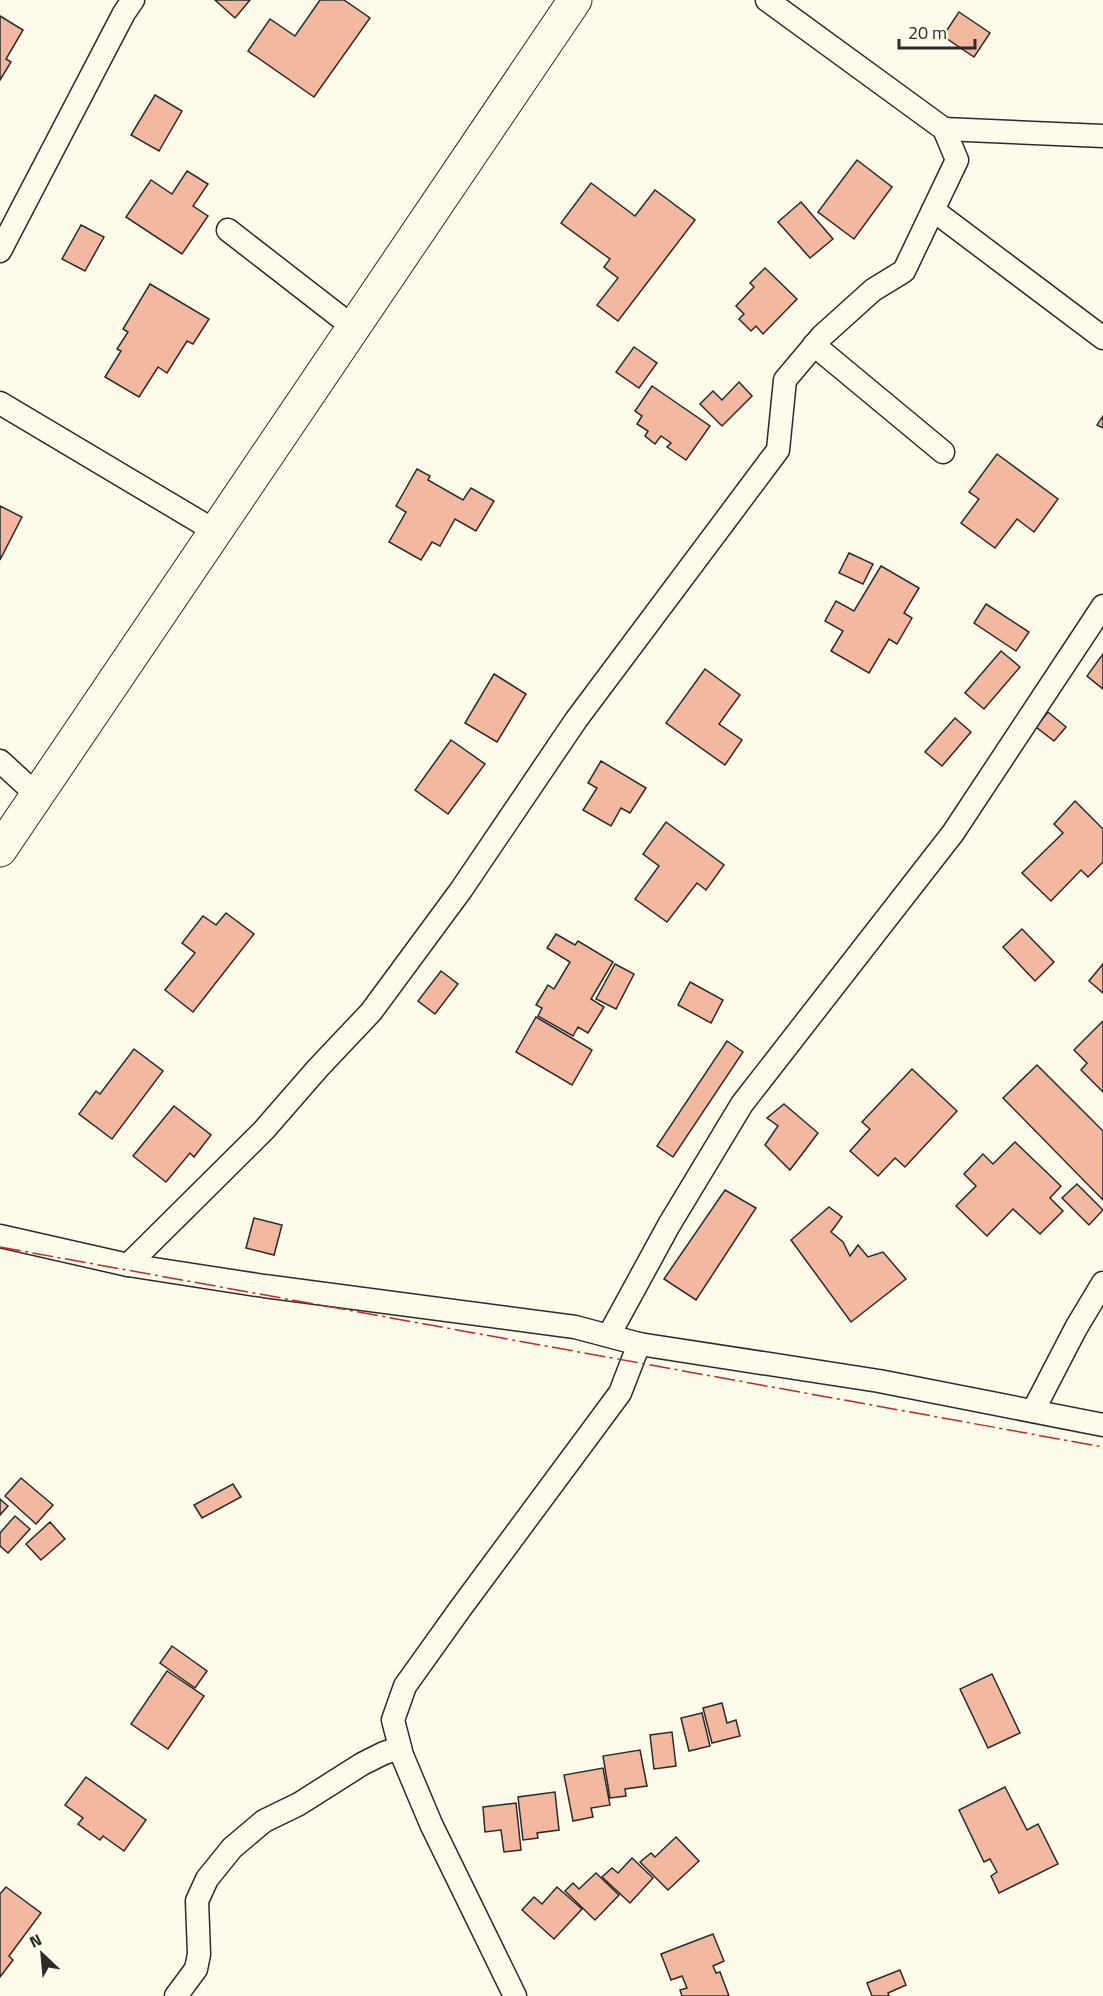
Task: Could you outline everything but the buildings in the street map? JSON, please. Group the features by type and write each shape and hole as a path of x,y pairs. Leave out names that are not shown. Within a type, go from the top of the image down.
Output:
{"street":[{"path":"0,251 133,0"},
{"path":"0,850 575,0"},
{"path":"128,1265 264,1130 371,1012 461,890 576,720 778,450 785,380 822,336 873,290 904,271 957,160 944,129 767,0"},
{"path":"944,129 1103,136"},
{"path":"933,210 1103,338"},
{"path":"228,230 353,327"},
{"path":"814,345 943,452"},
{"path":"0,403 216,531"},
{"path":"609,1335 669,1225 742,1104 953,833 1103,606"},
{"path":"0,761 37,795"},
{"path":"0,1236 128,1265 264,1286 575,1327 639,1344 879,1381 1103,1425"},
{"path":"1033,1410 1076,1328 1103,1283"},
{"path":"515,1996 431,1824 400,1749 393,1720 405,1686 620,1393 639,1344"},
{"path":"176,1996 196,1969 199,1954 196,1901 207,1880 232,1848 264,1821 299,1804 362,1764 384,1753 400,1749"}],"power":[{"path":"0,1247 1103,1447"}]}
